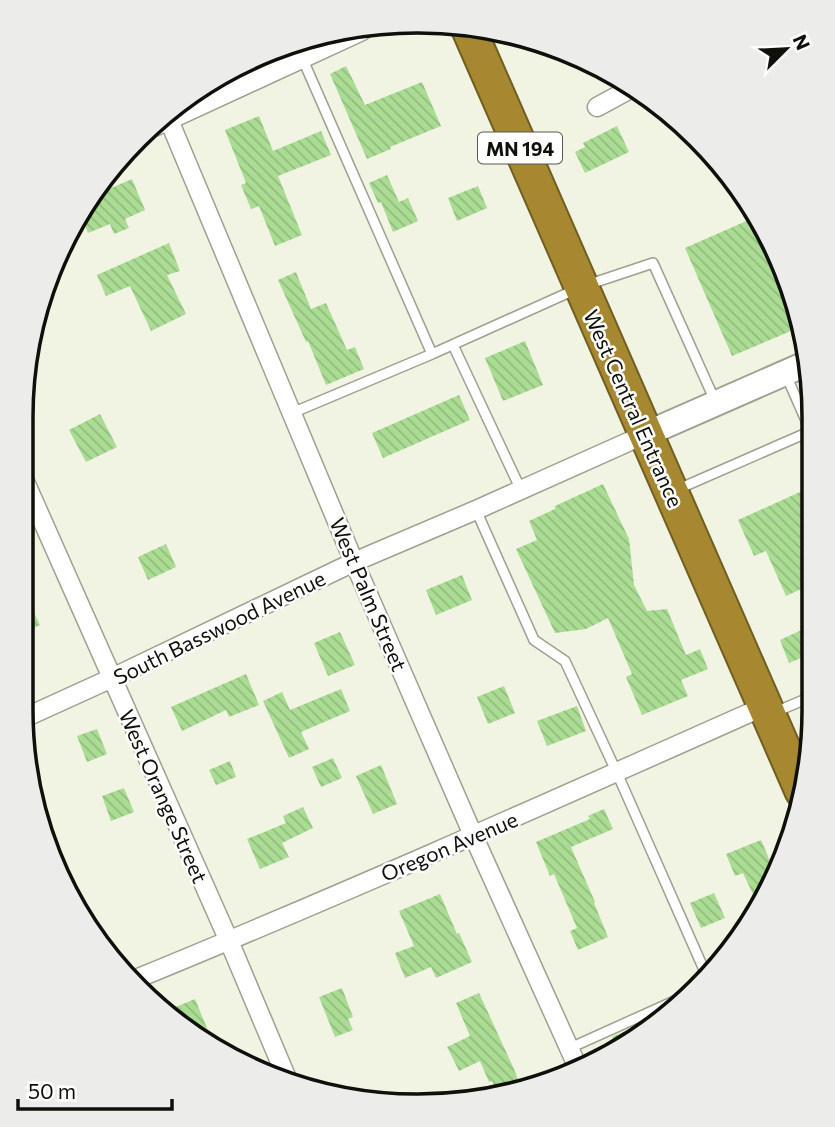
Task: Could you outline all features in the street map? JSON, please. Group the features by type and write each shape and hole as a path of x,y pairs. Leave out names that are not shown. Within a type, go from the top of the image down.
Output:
{"highway":[{"name":"West Central Entrance","path":"473,38 795,776"}],"street":[{"path":"199,102 291,55"},
{"path":"597,107 623,93"},
{"name":"West Palm Street","path":"166,127 473,835 575,1060"},
{"path":"646,434 798,367"},
{"name":"South Basswood Avenue","path":"33,714 354,562 646,434"},
{"name":"West Orange Street","path":"33,500 283,1069"},
{"name":"Oregon Avenue","path":"142,977 767,711"}],"lane":[{"path":"300,52 432,355"},
{"path":"292,413 432,355 581,287 653,263 716,403"},
{"path":"453,345 521,490"},
{"path":"785,373 802,405"},
{"path":"671,492 802,436"},
{"path":"476,510 534,640 565,661 703,967"},
{"path":"767,711 802,699"},
{"path":"570,1048 658,1008"}],"building":[{"path":"346,66 365,105 422,82 441,126 367,159 330,74"},
{"path":"259,116 273,151 321,131 331,155 278,176 302,235 275,246 259,206 251,209 241,185 246,183 225,130"},
{"path":"617,126 629,152 585,173 575,152 585,147 583,143"},
{"path":"387,175 399,202 408,198 418,221 393,232 381,202 378,203 369,183"},
{"path":"132,179 145,210 125,219 129,228 114,234 110,224 88,233 85,225 109,189"},
{"path":"478,186 487,208 457,221 448,198"},
{"path":"747,221 773,270 792,331 732,356 685,248"},
{"path":"169,243 180,271 167,275 186,314 151,331 130,286 106,296 97,275"},
{"path":"296,272 311,309 326,303 347,350 355,347 364,369 326,385 278,280"},
{"path":"525,341 543,385 503,401 485,358"},
{"path":"459,395 470,420 383,458 372,433"},
{"path":"100,414 117,447 86,462 69,430"},
{"path":"603,484 629,539 634,585 647,611 667,609 686,655 700,649 708,669 681,680 688,696 642,715 626,677 632,674 608,618 586,629 555,633 516,549 537,540 529,521"},
{"path":"802,491 802,589 786,596 766,551 754,556 738,520"},
{"path":"166,544 176,567 148,580 138,557"},
{"path":"462,575 472,600 436,615 426,590"},
{"path":"33,611 40,625 33,628"},
{"path":"802,630 802,658 789,663 780,640"},
{"path":"340,632 355,665 328,676 314,643"},
{"path":"246,674 259,705 229,717 226,710 182,731 171,707"},
{"path":"504,686 515,713 488,724 477,697"},
{"path":"341,689 350,711 301,732 309,749 289,758 263,701 282,692 290,710"},
{"path":"577,706 586,731 547,746 537,721"},
{"path":"97,729 107,754 87,762 77,736"},
{"path":"333,758 342,778 321,787 312,767"},
{"path":"230,761 236,777 216,785 209,770"},
{"path":"381,765 397,804 373,814 356,776"},
{"path":"124,788 134,812 111,821 102,796"},
{"path":"303,807 313,828 282,843 289,857 260,869 247,839 286,823 283,816"},
{"path":"604,809 613,829 571,847 608,937 578,950 570,931 577,928 554,874 550,876 536,842 590,819 588,816"},
{"path":"761,840 770,862 754,895 743,873 735,876 726,854"},
{"path":"714,893 725,918 701,928 690,903"},
{"path":"440,894 472,962 436,978 431,967 405,978 395,953 414,946 399,911"},
{"path":"342,988 353,1017 348,1019 353,1030 335,1037 319,997"},
{"path":"479,993 518,1081 494,1086 492,1081 489,1082 480,1061 459,1071 447,1047 470,1036 456,1003"},
{"path":"195,999 209,1032 204,1029 175,1007"},
{"path":"633,1028 613,1040 612,1037"}]}
